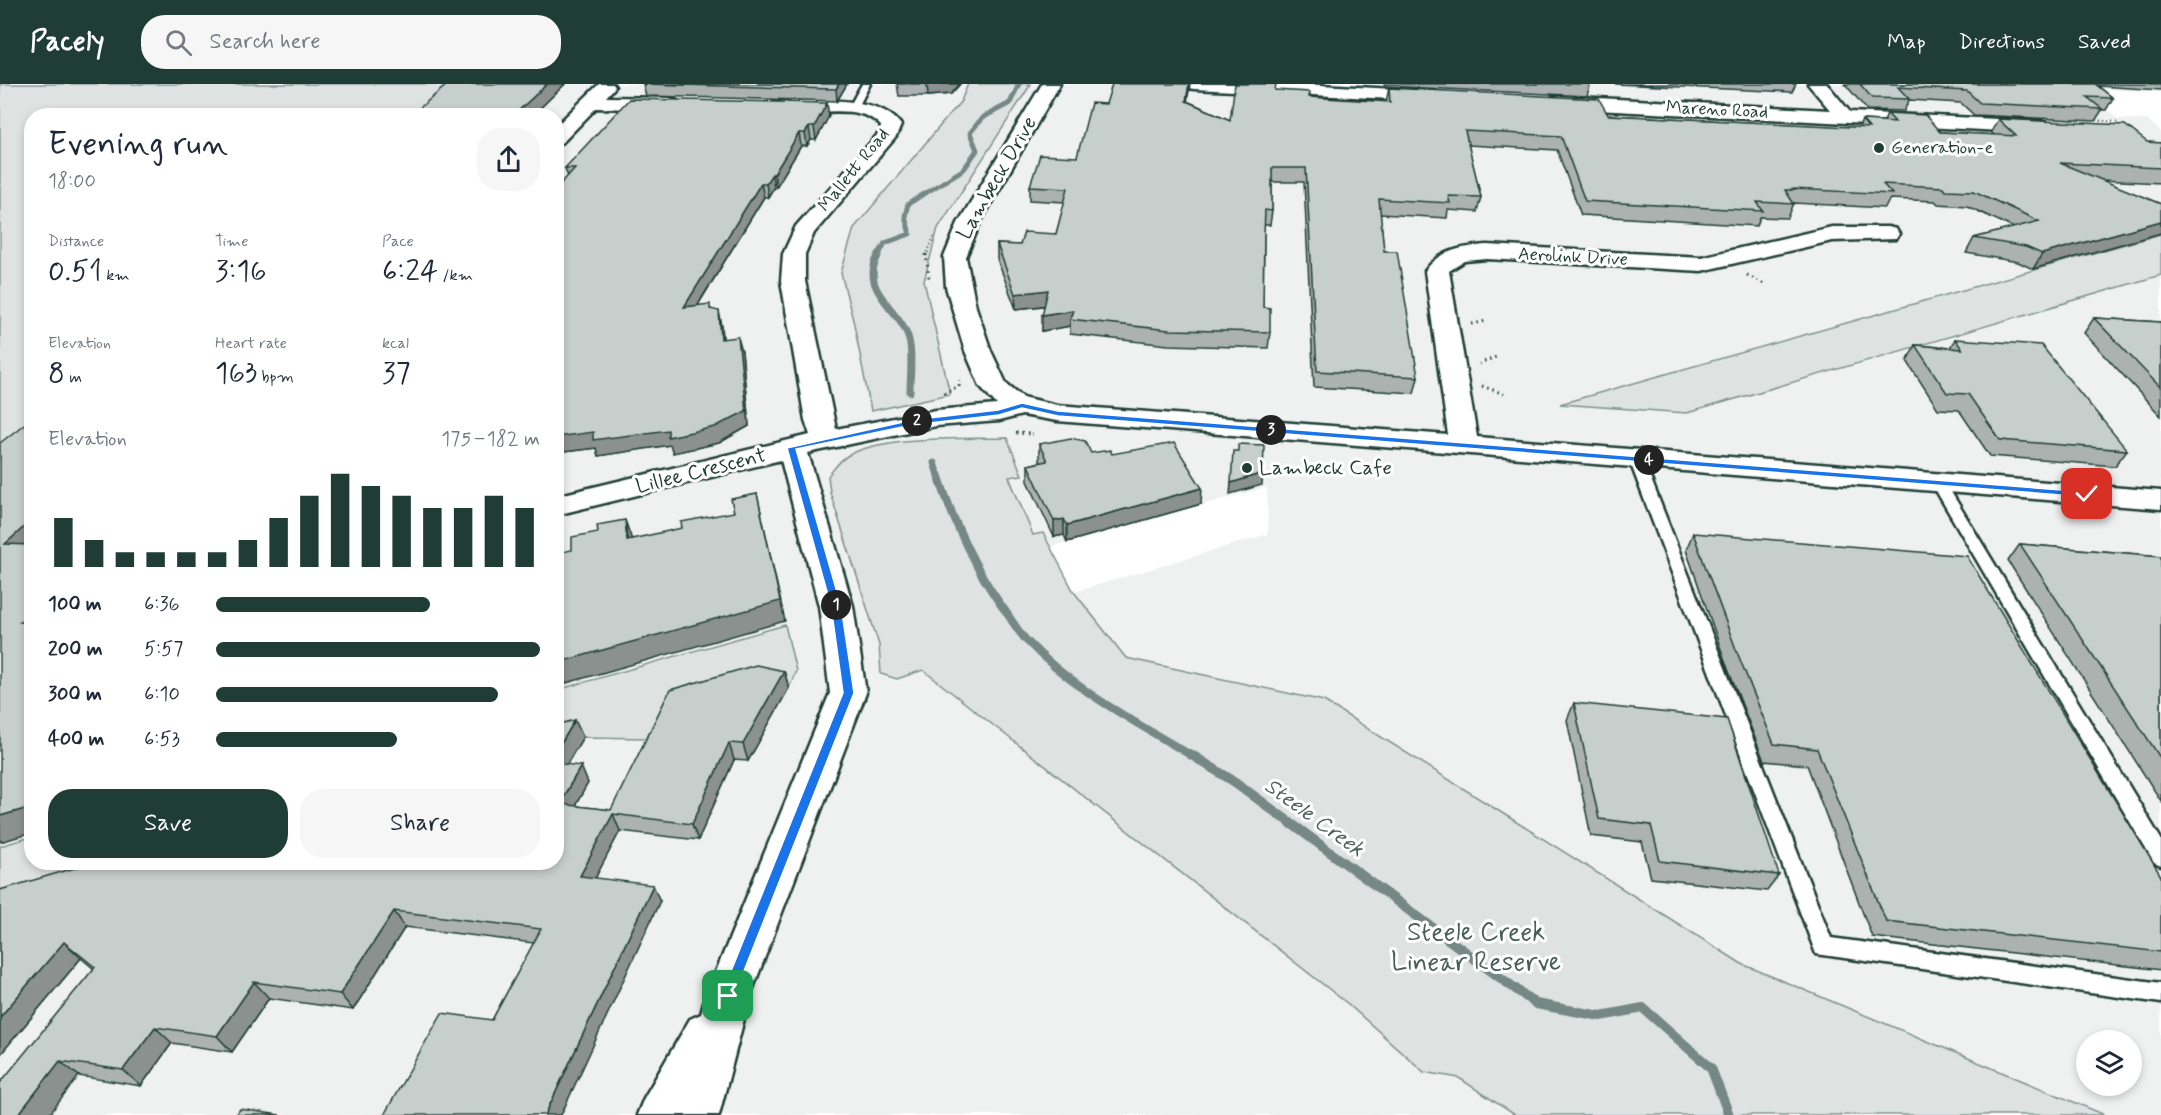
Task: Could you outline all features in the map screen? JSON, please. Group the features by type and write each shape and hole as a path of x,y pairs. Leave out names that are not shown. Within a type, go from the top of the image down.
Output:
{"street":[{"path":"564,130 609,84"},
{"name":"Lambeck Drive","path":"1051,84 969,223 955,258 959,293 990,378 995,389 1003,397 1022,406 1058,413 2161,500"},
{"path":"1194,84 1454,97"},
{"path":"1817,84 1845,117"},
{"name":"Mareno Road","path":"1537,101 2060,128"},
{"path":"591,102 694,105"},
{"name":"Mallett Road","path":"763,106 853,109 878,113 887,118 891,125 889,133 804,231 792,263 793,281 819,420 809,444"},
{"name":"Aerolink Drive","path":"1464,445 1438,279 1440,266 1448,260 1471,253 1487,252 1701,264 1832,234 1888,234"},
{"name":"Lillee Crescent","path":"564,504 809,444 912,422 999,413 1022,406"},
{"path":"694,1115 704,1088 728,996 848,693 809,444"},
{"path":"661,1115 728,996"}],"lane":[{"path":"853,109 866,84"},
{"path":"1636,459 1824,947 2161,993"},
{"path":"1938,483 2161,857"}],"path":[{"path":"932,287 925,267 925,255 938,232"},
{"path":"940,394 959,386 957,370"}],"shaded area":[{"path":"465,84 2161,84 2161,92 2082,88 2118,119 2147,120 2161,132 2161,234 1562,403 2161,275 2161,1115 2105,1115 1742,964 1324,701 1125,658 1074,592 1268,534 1267,487 1049,547 1043,534 1033,535 1009,477 1021,475 1007,438 921,440 876,446 828,476 830,492 879,645 881,674 897,679 923,670 1348,1004 1424,1072 1459,1078 1515,1115 0,1115 0,460 24,441 24,870 564,870 564,108 435,108"}],"green space":[{"path":"0,84 464,84 434,108 24,108 24,440 0,460"},
{"path":"968,84 1031,84 938,228 924,281 950,394 871,411 854,324 841,273 854,228 961,101"},
{"path":"2161,234 2161,275 1687,413 1560,404"},
{"name":"Steele Creek Linear Reserve","path":"1007,438 1022,475 1009,477 1033,535 1043,533 1074,592 1126,658 1324,701 1742,964 2105,1115 1515,1115 1459,1078 1424,1072 1348,1004 923,670 897,679 881,674 879,645 830,492 828,476 847,456 882,444 903,441"},
{"path":"785,625 796,671 789,688 647,738 583,737 564,742 564,688"},
{"path":"24,839 24,870 141,870 0,911 0,846"}],"building":[{"path":"448,84 547,84 521,108 420,108"},
{"path":"643,84 839,84 836,89"},
{"path":"1112,84 1189,84 1186,101 1230,120 1235,84 1276,84 1275,90 1310,92 1309,97 1390,102 1389,88 1599,99 1608,115 1869,128 1862,120 1895,122 1887,113 1925,115 1940,132 2016,136 1998,119 2125,125 2147,142 2161,143 2161,168 2060,163 2161,204 2161,221 2042,254 2026,247 1974,238 2039,221 1974,191 1945,190 1943,187 1883,184 1892,194 1785,190 1794,204 1757,202 1763,211 1585,201 1561,136 1465,131 1481,197 1448,196 1450,203 1379,199 1384,251 1397,251 1418,377 1317,371 1306,168 1272,168 1272,211 1265,210 1263,307 1270,308 1270,332 1169,330 1070,319 1073,310 1042,315 1048,290 1015,294 997,244 1020,245 1024,232 1056,234 1068,188 1030,186 1040,155 1077,157 1091,103 1106,104"},
{"path":"1860,84 2095,84 2113,98 2087,97 2102,109 1980,103 1967,91 1898,87 1909,99 1872,98"},
{"path":"629,99 827,103 814,127 809,127 805,133 799,133 774,174 766,183 761,183 684,307 710,304 710,309 719,311 721,339 738,337 746,411 715,427 668,437 668,430 593,440 593,432 564,436 564,180 575,168 565,168"},
{"path":"2094,318 2161,322 2161,388"},
{"path":"1955,339 2041,345 2127,450 2000,440 1968,394 1947,393 1915,345 1962,349"},
{"path":"24,424 24,527 5,544 24,545 24,618 20,622 24,622 24,809 0,816 0,443"},
{"path":"1071,438 1085,441 1091,453 1110,450 1112,454 1174,443 1202,488 1067,525 1064,519 1054,521 1028,465 1047,461 1039,444"},
{"path":"1238,444 1264,445 1263,473 1231,483 1233,451 1238,451"},
{"path":"757,494 780,601 564,661 564,552 572,550 572,537 598,532 597,525 625,520 627,540 682,528 681,522 734,512 731,499"},
{"path":"1693,533 1967,556 2161,876 2161,952 1886,921 1817,749 1774,744"},
{"path":"2020,544 2161,556 2161,759"},
{"path":"756,665 784,671 743,744 729,743 692,824 613,814 580,876 653,885 545,1115 384,1115 442,1013 492,1020 541,929 394,911 340,994 254,982 217,1036 155,1027 123,1070 60,1061 18,1115 0,1115 0,1083 95,967 64,942 0,1017 0,890 68,870 564,870 564,805 611,810 670,690"},
{"path":"1574,703 1727,719 1779,875 1660,861 1651,825 1599,819"},
{"path":"575,720 564,739 564,723"},
{"path":"564,764 581,766 564,795"},
{"path":"240,1109 280,1115 236,1115"}],"waterway":[{"name":"Steele Creek","path":"879,254 885,243 910,234 905,216 908,204 964,169 977,150 970,133 982,118 1010,103 1019,84"},
{"name":"Steele Creek","path":"879,254 873,279 883,299 905,329 909,340 910,392"},
{"name":"Steele Creek","path":"934,463 938,475"},
{"name":"Steele Creek","path":"938,474 958,528 975,563 1024,638 1045,659 1085,690 1192,756"},
{"name":"Steele Creek","path":"1190,754 1235,782 1536,1004 1601,1016 1643,1008 1711,1068 1729,1115"}],"place":[{"name":"Generation-e","path":"1879,148"},
{"name":"Lambeck Cafe","path":"1247,468"}],"route":[{"path":"728,996 848,693 836,606 792,448 912,422 999,413 1022,406 1058,413 2087,494"}]}
